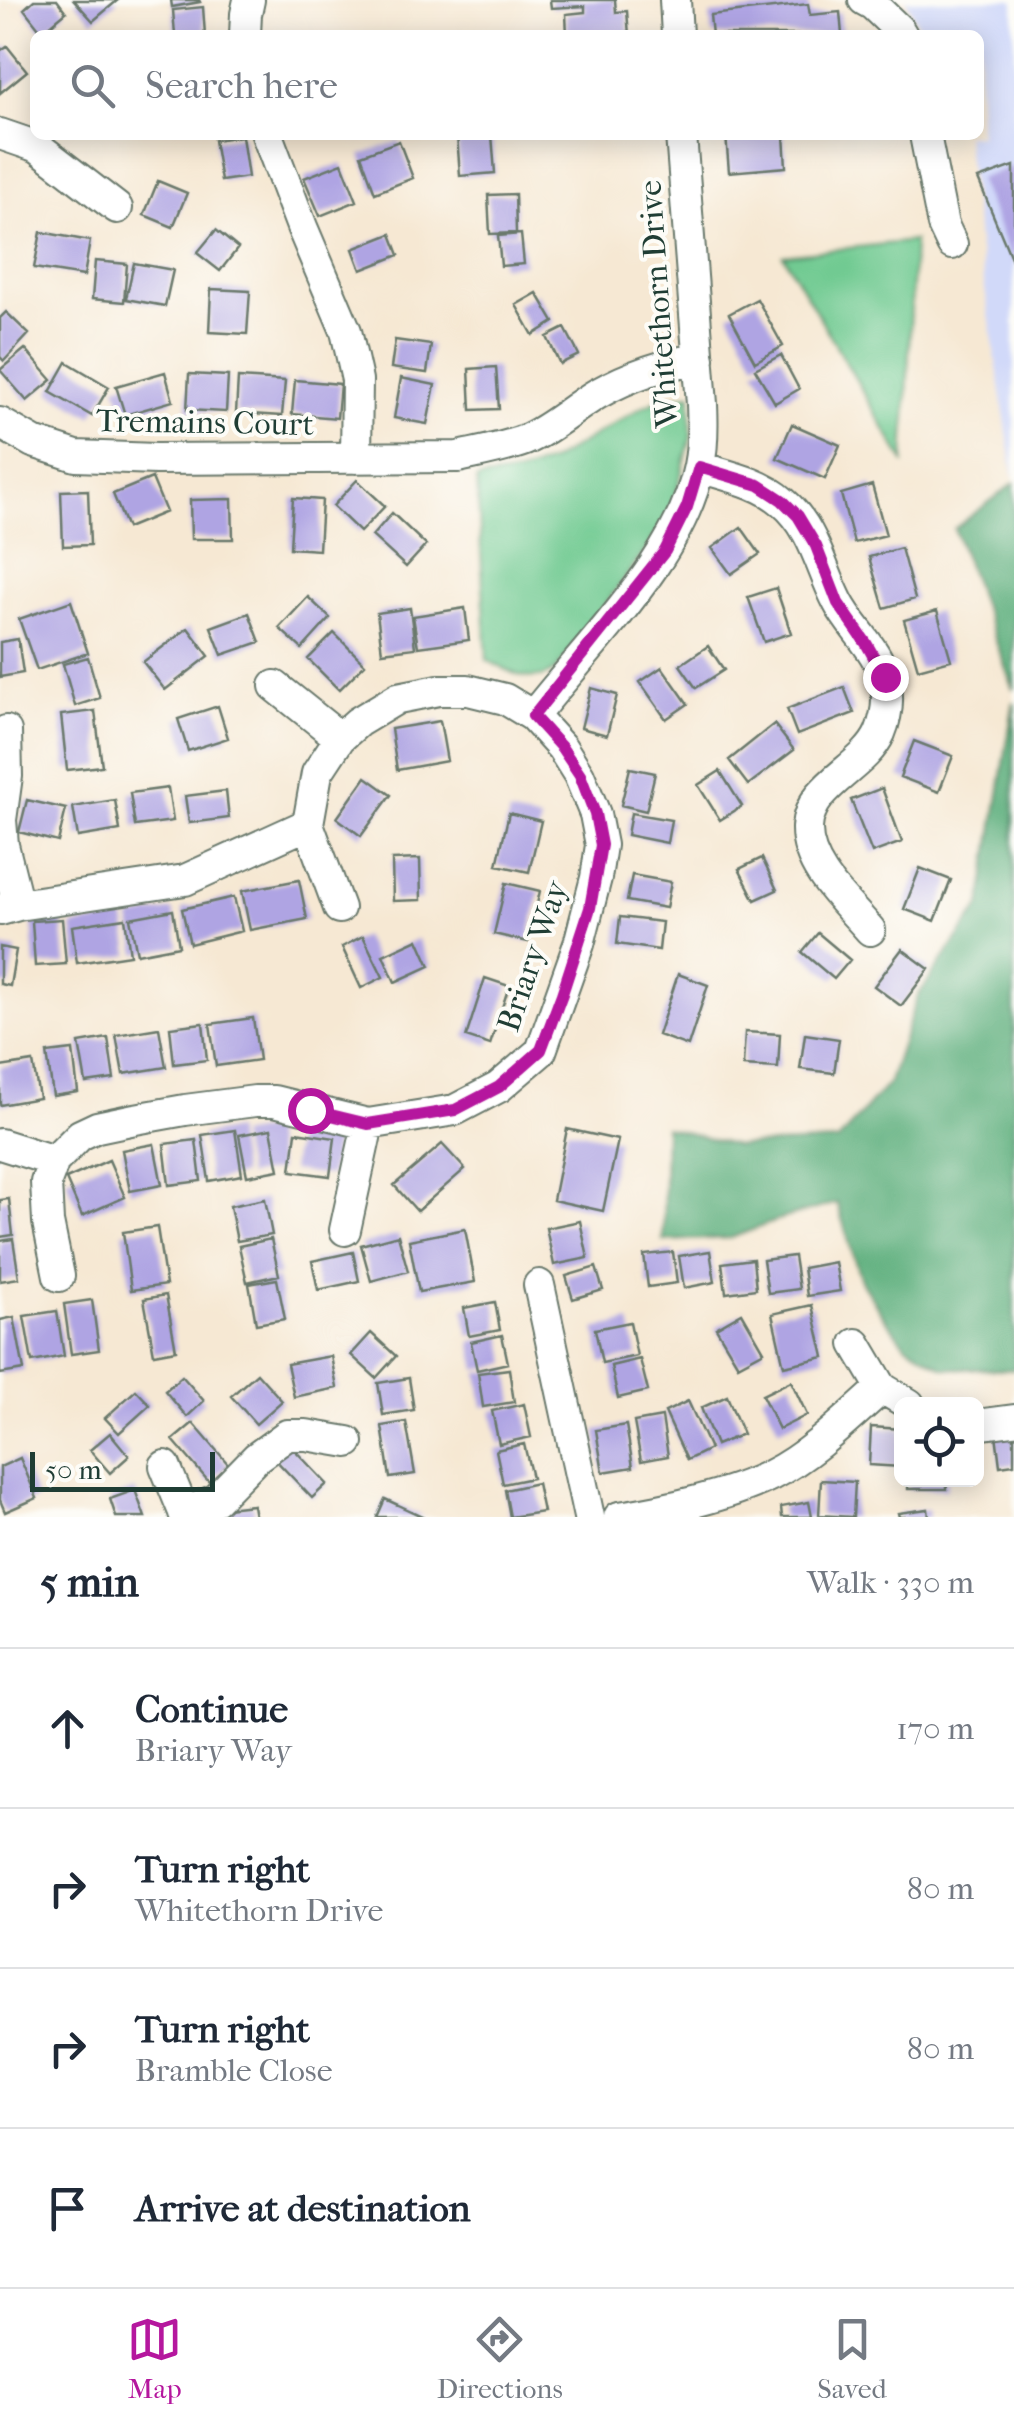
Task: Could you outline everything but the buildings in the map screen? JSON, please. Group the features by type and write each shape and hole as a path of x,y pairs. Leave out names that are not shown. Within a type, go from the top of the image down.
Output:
{"street":[{"path":"246,30 249,0"},
{"path":"675,0 677,30"},
{"path":"864,0 899,30"},
{"path":"0,134 38,147 117,208"},
{"name":"Tremains Court","path":"269,140 346,332 356,380 356,458"},
{"name":"Whitethorn Drive","path":"533,716 665,551 687,507 699,467 703,432 682,140"},
{"path":"926,140 943,225 952,244"},
{"name":"Tremains Court","path":"0,423 33,442 76,456 458,457 528,439 628,379 671,363 699,359"},
{"path":"699,467 759,485 798,516 816,546 838,603 885,677 888,706 879,736 815,802 807,828 814,861 870,930"},
{"path":"276,686 340,738"},
{"name":"Briary Way","path":"54,1161 80,1135 184,1110 274,1101 368,1124 455,1110 499,1087 541,1050 590,908 601,845 595,814 580,775 533,716 505,699 468,690 439,690 398,698 340,738 317,774 308,824"},
{"path":"6,730 8,776 0,820 9,907 185,880 308,824 339,908"},
{"path":"345,1230 368,1124"},
{"path":"0,1144 54,1161 46,1182 48,1222 59,1276"},
{"path":"540,1285 588,1517"},
{"path":"856,1344 882,1388 897,1397"},
{"path":"619,1517 702,1500 769,1476 826,1437 882,1388"},
{"path":"984,1424 1014,1420"},
{"path":"165,1466 185,1515 215,1500 257,1457 288,1435 348,1442"}],"shaded area":[{"path":"906,0 1014,0 1014,479 966,140 984,140 984,30 921,30"}],"green space":[{"path":"914,242 904,462 783,255"},
{"path":"691,394 691,437 673,506 649,546 556,670 530,677 487,660 477,479 519,473 552,461 644,406"},
{"path":"1014,483 1014,690 954,529"},
{"path":"1014,701 1014,1370 944,1368 905,1344 882,1314 861,1281 837,1203 731,1238 663,1241 665,1127 736,1146 838,1141 889,1082 917,997 981,905"}],"route":[{"path":"310,1110 368,1124 455,1110 499,1087 541,1050 590,908 601,845 595,814 580,775 533,716 665,551 687,507 699,467 759,485 798,516 816,546 838,603 885,677"}]}
